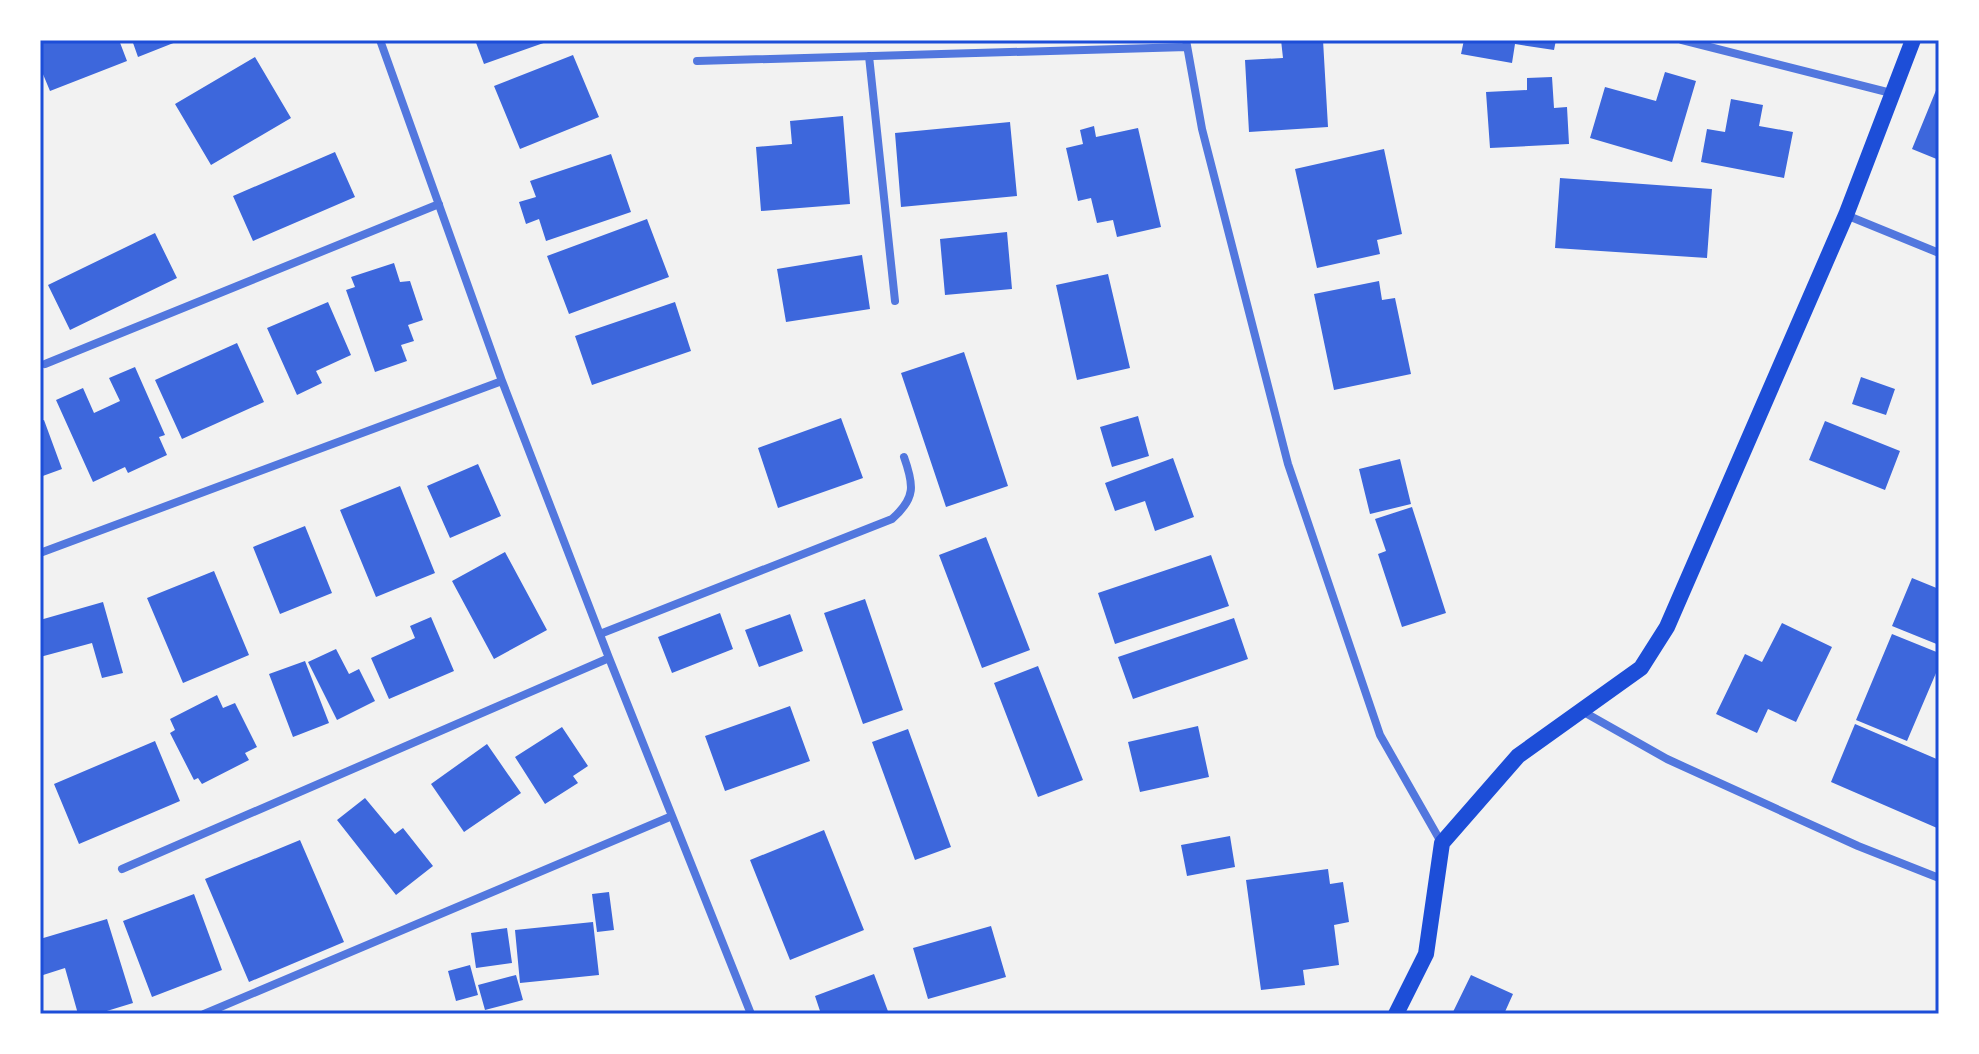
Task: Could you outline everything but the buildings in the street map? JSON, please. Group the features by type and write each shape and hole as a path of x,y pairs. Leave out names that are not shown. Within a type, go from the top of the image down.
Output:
{"main road":[{"path":"1396,1014 1426,954 1442,843 1518,756 1641,668 1667,627 1846,215 1913,40"}],"street":[{"path":"380,40 502,381 751,1014"},
{"path":"1682,40 1891,93"},
{"path":"697,61 1186,43 1202,129 1288,464 1380,735 1442,843"},
{"path":"869,56 895,301"},
{"path":"45,364 439,204"},
{"path":"1846,215 1939,253"},
{"path":"40,553 502,381"},
{"path":"600,634 892,519 906,507 911,494 911,478 904,457"},
{"path":"122,869 609,658"},
{"path":"1581,711 1667,759 1858,846 1939,878"},
{"path":"204,1014 672,816"}]}
